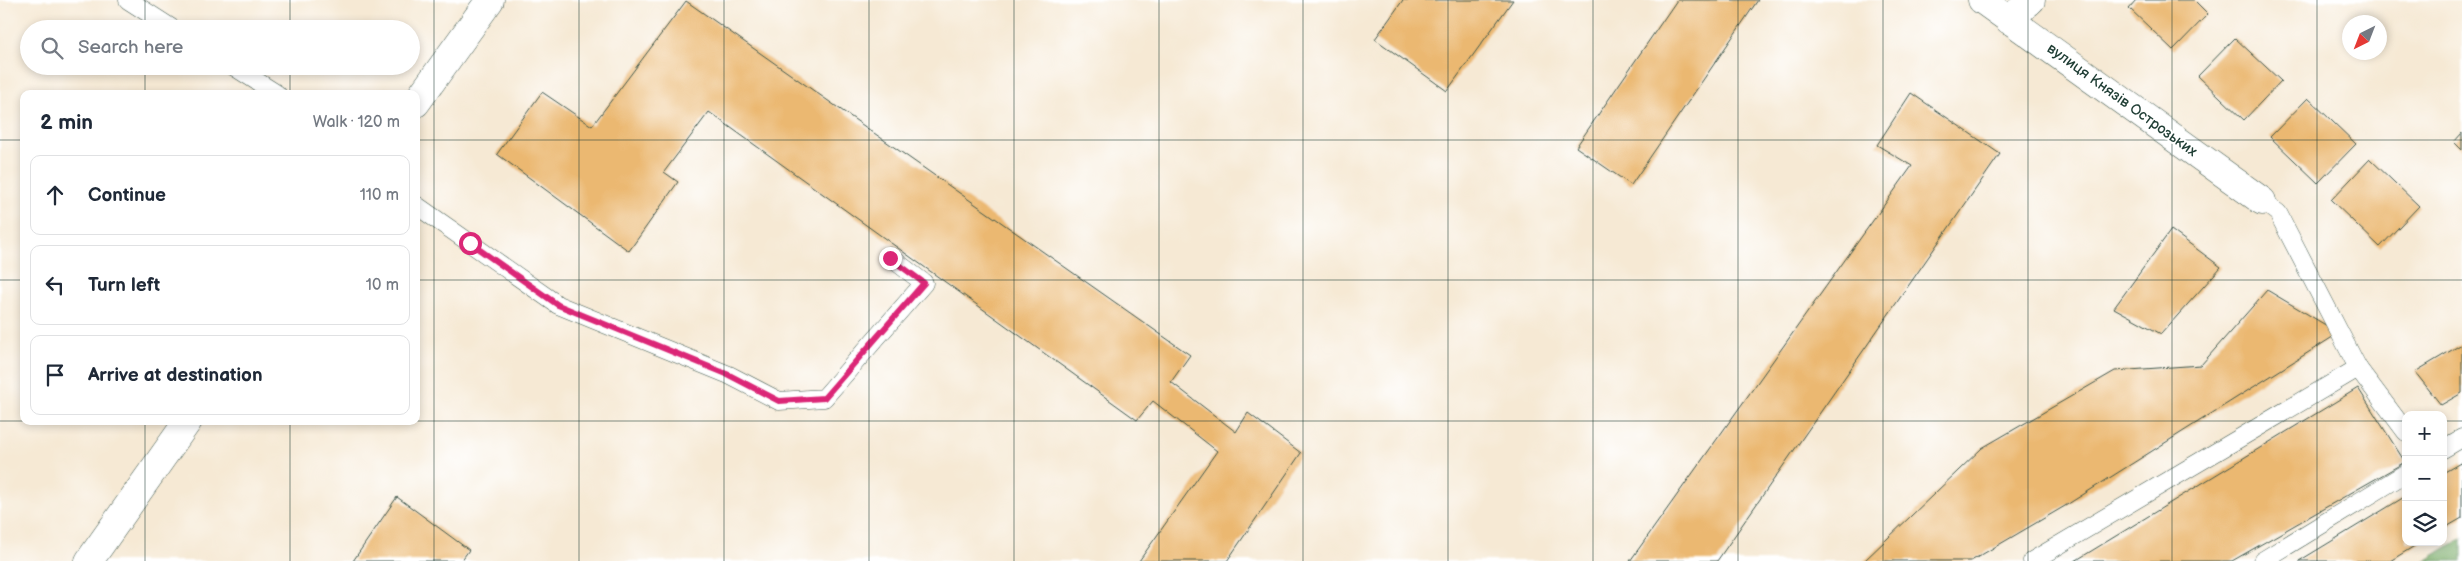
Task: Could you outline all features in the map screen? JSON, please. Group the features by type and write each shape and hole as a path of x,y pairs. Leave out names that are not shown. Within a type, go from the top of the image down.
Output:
{"street":[{"path":"420,97 490,0"},
{"name":"вулиця Князів Острозьких","path":"1982,0 2262,201"},
{"path":"2009,20 2030,0"},
{"path":"89,561 185,425"}],"lane":[{"path":"128,0 160,20"},
{"path":"247,75 271,90"},
{"path":"2262,201 2278,213 2358,368 2402,427"},
{"path":"420,208 558,305 729,375 779,401 824,398 924,283 890,258"},
{"path":"2032,561 2358,368"},
{"path":"2447,447 2462,438"},
{"path":"2262,561 2402,475"}],"green space":[{"path":"2462,538 2462,561 2425,561"}],"building":[{"path":"1403,0 1513,0 1447,91 1375,39"},
{"path":"1677,0 1758,0 1631,185 1576,147"},
{"path":"2136,0 2194,0 2208,14 2173,50 2129,8"},
{"path":"686,1 1190,355 1171,382 1236,432 1248,413 1301,453 1227,561 1139,561 1217,451 1153,401 1137,420 709,112 664,172 678,182 629,251 497,154 542,92 592,126"},
{"path":"2235,38 2281,81 2244,120 2198,76"},
{"path":"1911,93 2000,154 1717,561 1630,561 1912,166 1877,145"},
{"path":"2308,98 2356,144 2318,183 2270,137"},
{"path":"2462,133 2462,150 2454,142"},
{"path":"2370,159 2419,206 2380,247 2331,200"},
{"path":"2171,230 2221,267 2161,334 2114,308"},
{"path":"2267,290 2339,333 2065,506 1971,561 1864,561 1982,448 2115,371 2201,365"},
{"path":"2462,344 2462,393 2441,405 2415,372"},
{"path":"2358,388 2402,457 2402,464 2232,561 2075,561"},
{"path":"2462,462 2462,518 2447,527 2447,501 2447,471"},
{"path":"397,497 469,550 461,561 353,561"},
{"path":"2402,498 2402,546 2414,546 2390,561 2299,561"}],"route":[{"path":"470,243 558,305 729,375 779,401 824,398 924,283 890,258"}]}
